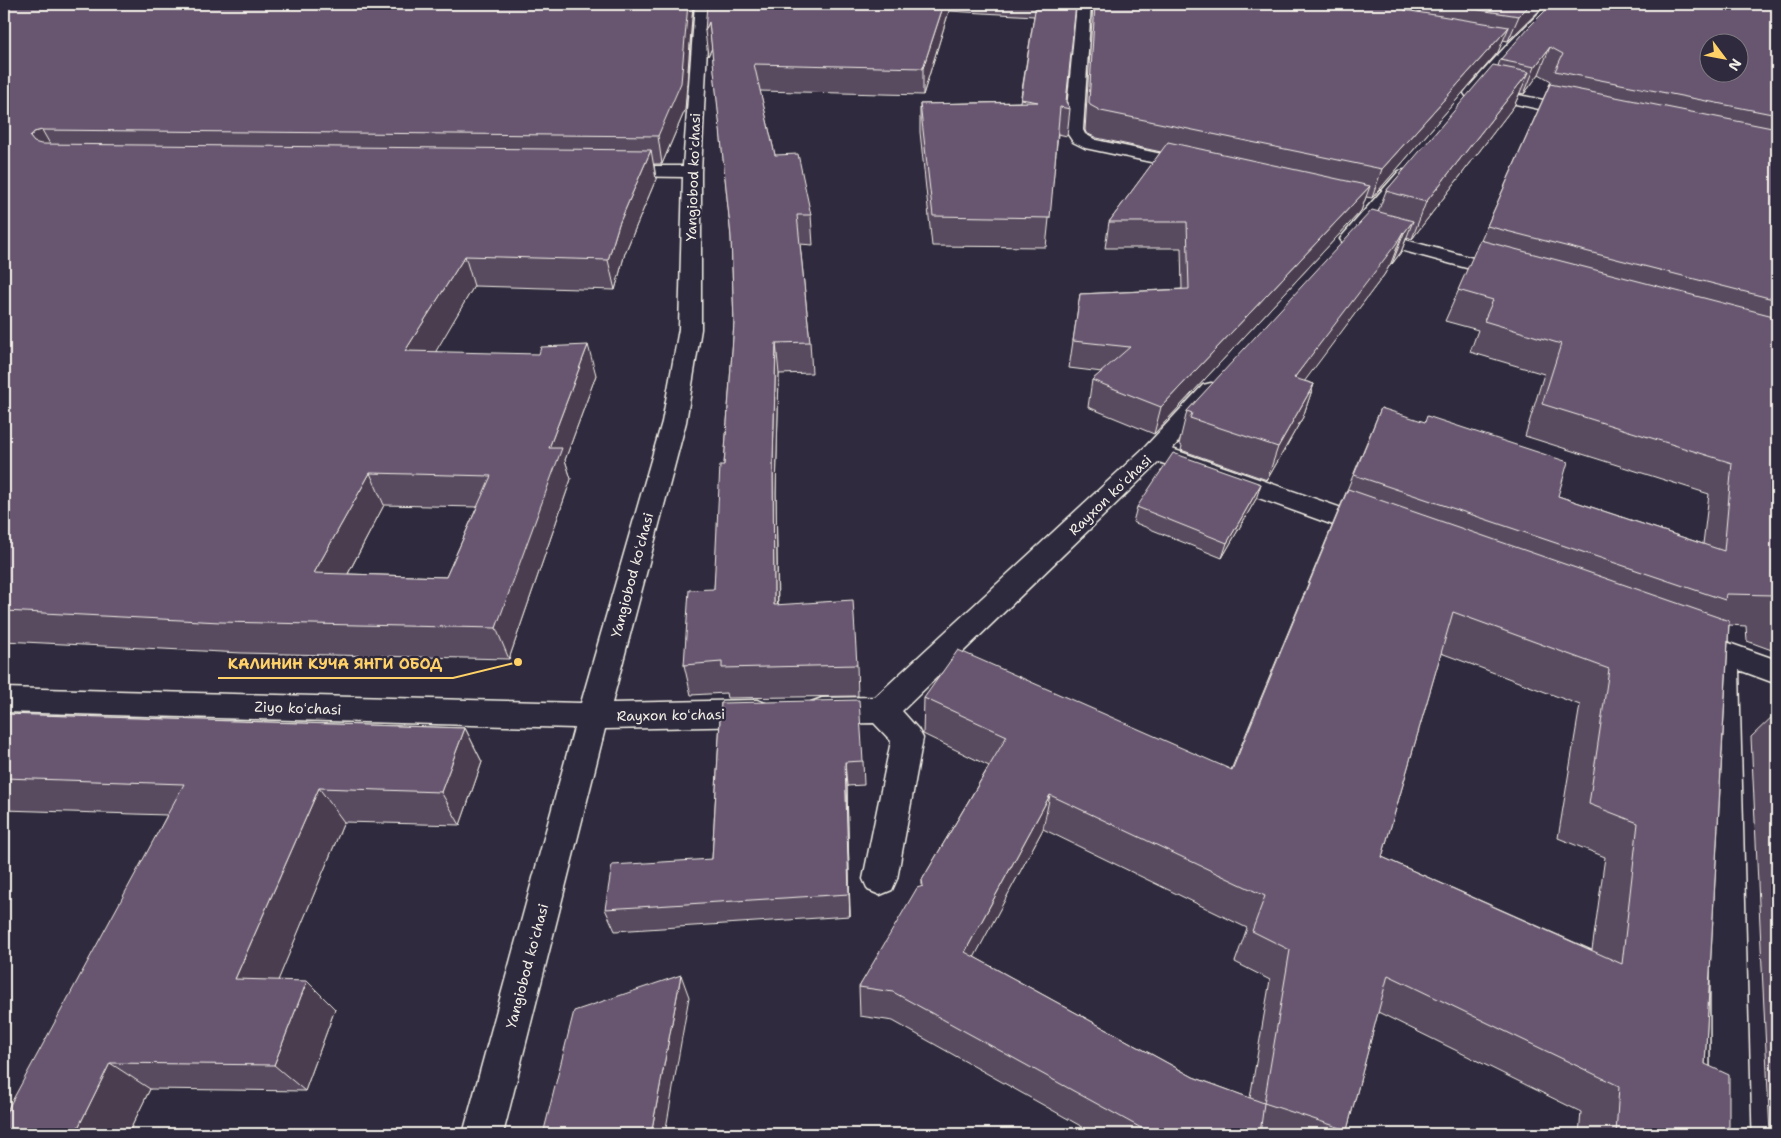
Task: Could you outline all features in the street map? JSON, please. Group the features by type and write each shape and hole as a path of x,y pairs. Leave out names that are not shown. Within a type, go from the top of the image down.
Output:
{"street":[{"name":"Yangiobod koʻchasi","path":"483,1134 593,716 674,422 690,329 692,172 702,4"},
{"path":"1084,4 1074,130 1080,138 1091,144 1206,169"},
{"path":"1556,4 1502,46 1469,98 1592,115"},
{"path":"1336,254 1379,207 1415,163"},
{"path":"602,171 692,172"},
{"path":"1359,202 1379,207"},
{"path":"1356,232 1528,278"},
{"path":"1155,452 1222,378"},
{"name":"Rayxon koʻchasi","path":"593,716 882,710 1155,452 1398,537"},
{"path":"1668,632 1777,672"},
{"path":"1724,652 1731,1134"},
{"name":"Ziyo koʻchasi","path":"4,700 593,716"},
{"path":"880,879 907,738 882,710"}],"building":[{"path":"4,4 688,4 681,83 658,136 42,130 34,132 30,137 34,142 41,144 651,150 619,224 608,260 465,256 405,351 539,354 541,347 588,345 549,448 562,448 496,628 220,622 4,611","holes":["370,473 491,476 446,577 314,573"]},
{"path":"707,4 944,4 923,68 754,64 775,155 798,154 811,215 797,215 810,342 776,343 773,462 774,605 853,600 857,665 722,668 722,662 684,665 689,590 714,589 720,465 724,465 734,323 731,237 709,22 705,31"},
{"path":"1036,4 1076,4 1066,102 1070,109 1060,107 1050,218 933,216 920,104 1038,102 1021,99"},
{"path":"1095,4 1401,4 1404,10 1509,27 1382,169 1101,111 1090,105"},
{"path":"1440,4 1531,4 1519,16"},
{"path":"1552,4 1777,4 1777,115 1555,71 1563,54 1550,47 1535,67 1500,60"},
{"path":"1493,65 1529,72 1426,202 1386,191"},
{"path":"1550,84 1777,129 1777,300 1487,226"},
{"path":"1168,142 1370,186 1161,407 1092,380 1130,347 1073,341 1080,294 1189,289 1187,222 1109,222"},
{"path":"1372,210 1413,221 1294,378 1314,384 1278,447 1190,418 1192,413 1187,411"},
{"path":"1480,240 1777,317 1777,611 1775,610 1774,595 1726,594 1725,600 1354,475 1381,408 1425,422 1427,416 1568,462 1558,496 1724,551 1732,463 1542,404 1561,344 1484,321 1493,300 1458,290"},
{"path":"1173,453 1261,484 1227,543 1137,507"},
{"path":"1348,489 1729,621 1705,1064 1729,1075 1729,1134 1616,1134 1619,1086 1388,975 1347,1130 1264,1103 1260,1134 1152,1134 893,992 859,987 917,888 923,886 922,880 1007,736 924,698 958,650 1232,770","holes":["1453,612 1609,669 1589,804 1638,823 1622,964 1382,857","1050,795 1265,896 1252,931 1290,950 1264,1103 1193,1077 965,952"]},
{"path":"859,700 863,761 845,762 849,894 605,909 612,865 712,859 721,703"},
{"path":"4,714 465,728 441,792 319,788 235,979 307,981 274,1065 110,1063 75,1134 4,1134 4,1116 184,784 4,778"},
{"path":"681,975 651,1134 543,1134 574,1011"}],"place":[{"name":"КАЛИНИН КУЧА ЯНГИ ОБОД","path":"518,662"}]}
